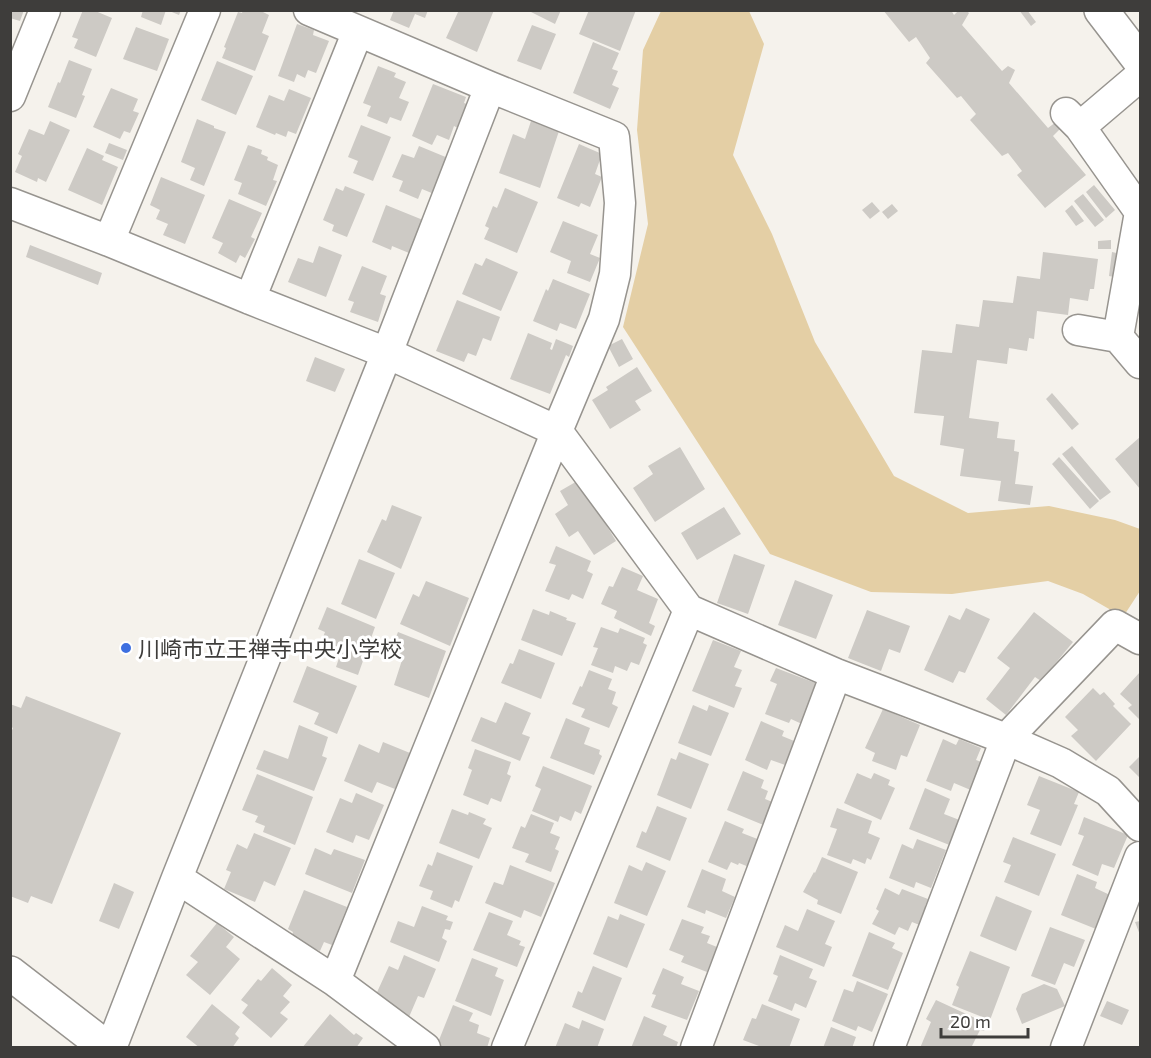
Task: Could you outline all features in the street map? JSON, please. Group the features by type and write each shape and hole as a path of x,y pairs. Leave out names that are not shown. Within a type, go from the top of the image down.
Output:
{"street":[{"path":"10,96 45,10"},
{"path":"109,241 205,10"},
{"path":"309,10 614,137 620,203 615,274 604,319 336,981"},
{"path":"1101,10 1140,61"},
{"path":"250,299 358,31"},
{"path":"1118,337 1140,212 1073,120 1140,76"},
{"path":"10,973 109,1047 387,353 490,87"},
{"path":"10,203 387,353 557,431 688,610 836,674 1061,762 1108,791 1140,826"},
{"path":"1078,330 1118,337 1140,363"},
{"path":"507,1047 688,610"},
{"path":"889,1047 1005,739 1114,625 1140,639"},
{"path":"696,1047 836,674"},
{"path":"1066,1047 1140,857"},
{"path":"177,878 336,981 425,1047"}],"shaded area":[{"path":"661,11 749,11 764,44 733,155 772,234 815,342 894,476 968,513 1049,506 1115,520 1140,529 1140,591 1123,617 1083,594 1048,581 952,594 871,592 770,554 623,327 648,224 637,130 643,50"}],"building":[{"path":"10,10 24,10 20,21 10,18"},
{"path":"83,10 93,10 112,18 96,57 74,48 78,39 72,37"},
{"path":"143,10 166,10 161,25 141,17"},
{"path":"167,10 181,10 179,15"},
{"path":"243,10 259,10 269,15 262,33 269,36 255,71 222,58 238,12 242,13"},
{"path":"394,10 428,10 425,18 415,14 409,28 390,20"},
{"path":"459,10 494,10 477,52 446,38"},
{"path":"527,10 561,10 555,24"},
{"path":"589,10 636,10 620,51 579,34"},
{"path":"883,10 951,10 954,15 959,10 966,10 969,13 962,25 1002,71 1008,66 1015,70 1009,83 1048,128 1056,122 1061,128 1053,136 1086,175 1045,208 1017,175 1022,171 1008,153 1002,156 970,120 976,114 961,96 957,98 926,63 930,58 916,37 909,42"},
{"path":"1019,10 1027,10 1036,22 1031,26"},
{"path":"297,24 314,30 313,35 329,41 316,73 308,70 305,78 297,74 294,82 278,76"},
{"path":"532,25 556,34 541,70 517,61"},
{"path":"136,27 169,39 157,71 123,59"},
{"path":"593,42 619,53 612,69 618,71 612,85 619,88 610,109 573,93"},
{"path":"69,60 92,69 76,118 48,107"},
{"path":"217,61 253,76 236,115 201,100"},
{"path":"378,66 396,73 394,77 406,82 399,98 409,102 401,121 390,117 387,124 367,116 371,106 363,103"},
{"path":"433,84 466,97 464,103 470,105 460,129 454,126 449,140 437,135 432,145 412,136"},
{"path":"111,88 138,99 133,111 139,113 130,133 124,131 120,139 93,127"},
{"path":"289,89 311,98 296,134 288,131 286,137 256,127 269,95 284,101"},
{"path":"197,119 226,132 204,186 190,180 195,168 181,162"},
{"path":"50,121 70,130 46,182 38,178 37,182 15,172 22,156 18,154 29,129 44,135"},
{"path":"531,121 559,131 540,188 499,173 513,134 525,139"},
{"path":"361,125 391,137 373,181 353,173 358,161 348,157"},
{"path":"109,143 127,150 123,160 105,153"},
{"path":"579,144 602,154 595,174 602,177 590,207 581,203 579,207 557,198"},
{"path":"248,145 262,150 261,154 268,157 267,160 278,165 273,180 277,181 266,206 238,194 242,183 234,180"},
{"path":"419,146 448,158 434,194 422,189 418,199 399,191 403,181 392,177 402,154 414,158"},
{"path":"87,148 104,156 102,160 118,167 102,205 68,190"},
{"path":"161,177 205,195 185,244 163,235 168,224 156,219 160,210 150,205"},
{"path":"1094,185 1115,210 1106,218 1086,192"},
{"path":"345,186 365,194 347,237 332,231 334,225 323,220 336,188 343,191"},
{"path":"505,188 538,202 517,253 484,239 489,228 485,226 493,206 497,208"},
{"path":"1083,194 1104,220 1095,227 1074,201"},
{"path":"229,199 262,213 251,237 255,239 245,258 240,255 236,263 218,253 223,243 212,238"},
{"path":"872,202 880,211 870,219 862,210"},
{"path":"892,204 898,211 888,219 882,212"},
{"path":"386,205 423,220 409,253 392,246 391,250 372,242"},
{"path":"1072,205 1084,221 1076,226 1065,211"},
{"path":"563,221 598,235 590,254 600,258 590,282 567,273 571,261 550,252"},
{"path":"1111,240 1111,249 1098,249 1098,241"},
{"path":"30,245 102,273 98,285 26,257"},
{"path":"319,246 342,255 326,297 288,282 298,258 313,263"},
{"path":"1043,252 1098,259 1094,289 1090,289 1088,301 1070,298 1068,315 1037,311 1034,339 1029,338 1027,351 1009,348 1007,364 977,360 969,418 999,422 997,438 1015,440 1014,451 1019,452 1015,484 1033,486 1030,505 998,501 1001,481 960,476 964,449 940,445 944,416 914,413 922,350 952,353 956,324 979,327 983,300 1013,303 1017,276 1040,279"},
{"path":"1112,252 1121,254 1119,278 1109,276"},
{"path":"486,258 518,272 501,311 462,294 475,263 482,266"},
{"path":"362,266 387,276 380,294 386,296 378,322 350,312 354,302 348,300"},
{"path":"553,279 590,294 576,329 560,323 557,331 533,321 546,289 548,291"},
{"path":"457,300 500,317 491,341 483,338 476,356 468,353 464,362 436,351"},
{"path":"528,333 552,343 550,349 552,350 556,339 573,346 569,357 566,355 550,394 510,379"},
{"path":"622,339 633,359 619,367 608,346"},
{"path":"315,357 345,369 335,392 306,381"},
{"path":"637,367 652,391 635,401 641,410 610,429 592,400 608,390 606,387"},
{"path":"1052,393 1079,424 1072,430 1046,399"},
{"path":"1140,437 1140,489 1115,459"},
{"path":"1072,446 1111,492 1100,500 1062,454"},
{"path":"680,447 705,489 655,522 633,488 653,474 648,466"},
{"path":"1059,457 1099,501 1090,509 1052,464"},
{"path":"579,480 616,541 594,555 578,531 569,537 555,514 568,505 560,491"},
{"path":"392,505 422,517 401,569 367,552 382,519 386,521"},
{"path":"724,507 741,534 697,560 681,533"},
{"path":"556,546 591,561 587,571 593,574 583,599 572,594 569,600 545,591 556,565 549,563"},
{"path":"734,554 765,565 748,614 717,603"},
{"path":"359,559 395,573 376,619 341,604"},
{"path":"622,567 643,576 637,590 658,599 649,623 655,626 651,636 614,618 617,611 601,604 609,586 613,587"},
{"path":"795,580 833,595 816,639 778,625"},
{"path":"426,581 469,598 450,646 400,624 413,594 419,597"},
{"path":"327,607 375,627 358,675 336,667 339,658 318,650 325,632 318,629"},
{"path":"966,608 990,619 965,673 959,671 953,683 924,670 949,615 960,620"},
{"path":"533,609 549,615 550,611 576,623 562,656 521,640"},
{"path":"867,610 910,626 900,653 889,649 881,671 848,658"},
{"path":"1034,612 1073,642 1041,681 1035,677 1006,715 986,699 1010,668 997,658"},
{"path":"601,627 618,633 620,628 645,638 643,643 647,645 639,665 631,662 627,671 615,666 613,673 591,665 598,648 593,647"},
{"path":"398,632 446,651 429,698 394,685 403,657 390,652"},
{"path":"713,640 741,651 734,667 742,670 735,686 742,688 734,708 692,691"},
{"path":"519,649 555,663 541,699 501,683"},
{"path":"307,666 357,686 337,734 314,724 319,713 293,702"},
{"path":"776,668 818,684 802,724 791,719 789,723 765,714 777,684 770,681"},
{"path":"589,670 612,679 608,689 616,692 612,704 618,707 609,728 581,717 585,709 572,704"},
{"path":"1140,672 1140,720 1128,708 1132,705 1120,694"},
{"path":"1093,688 1100,695 1104,692 1115,704 1113,706 1131,724 1096,761 1071,736 1078,730 1065,717"},
{"path":"26,696 121,733 52,904 31,896 28,903 10,896 10,735 13,728 10,726 10,704 21,708"},
{"path":"505,702 531,713 522,734 530,737 520,761 471,741 481,717 496,723"},
{"path":"693,705 707,711 709,705 729,713 711,756 678,743"},
{"path":"883,709 920,725 907,757 901,755 896,770 872,761 875,753 865,748"},
{"path":"566,718 590,728 584,744 600,750 599,754 602,756 594,775 550,758"},
{"path":"761,721 784,731 782,736 799,743 788,766 771,760 767,770 745,760"},
{"path":"299,725 328,737 322,756 327,758 314,791 256,769 264,750 288,759"},
{"path":"943,739 956,745 959,739 981,748 976,760 984,763 973,791 954,783 951,791 926,781"},
{"path":"383,742 410,753 395,789 377,782 372,793 344,781 359,744 379,753"},
{"path":"475,749 511,762 507,774 511,776 501,802 491,798 488,805 463,795 472,770 468,768"},
{"path":"679,752 709,764 691,809 657,795 671,758 676,760"},
{"path":"1140,756 1140,778 1129,767"},
{"path":"543,766 592,786 581,814 575,811 571,821 560,816 558,822 532,811 541,789 535,786"},
{"path":"743,771 764,780 761,788 768,791 765,799 775,803 766,826 727,810"},
{"path":"857,773 871,779 874,773 890,780 888,785 895,788 881,820 844,803"},
{"path":"257,774 313,797 295,845 263,832 265,826 255,822 258,816 242,810"},
{"path":"1039,776 1079,792 1074,804 1078,805 1061,846 1030,834 1040,810 1027,805"},
{"path":"925,788 950,799 944,814 962,821 952,846 909,829"},
{"path":"356,793 384,805 369,840 356,835 353,843 326,832 340,798 352,803"},
{"path":"657,806 687,818 670,861 636,847 642,831 646,833"},
{"path":"837,808 872,821 868,833 880,838 871,860 867,858 865,864 853,859 851,864 827,855 837,829 830,827"},
{"path":"452,809 468,815 469,812 486,819 483,824 492,828 479,859 439,843"},
{"path":"531,814 554,823 550,833 560,837 555,849 559,851 551,872 525,862 529,854 512,848 521,826 525,828"},
{"path":"1084,817 1128,835 1114,868 1102,864 1098,876 1072,865 1084,836 1078,834"},
{"path":"725,821 744,829 742,833 760,840 749,867 731,862 727,870 708,862"},
{"path":"254,833 291,848 275,886 264,881 255,902 224,889 231,872 226,870 237,844 247,849"},
{"path":"1013,837 1056,854 1039,896 1004,882 1011,865 1003,862"},
{"path":"917,839 946,850 931,888 916,882 914,888 889,878 902,844 913,849"},
{"path":"315,848 331,855 334,849 365,860 352,893 305,874"},
{"path":"437,852 473,866 459,902 455,900 452,908 430,899 433,891 419,886 428,864 432,866"},
{"path":"822,857 858,872 841,914 817,904 818,900 803,892"},
{"path":"646,862 666,871 647,916 614,903 629,865 642,871"},
{"path":"510,865 555,883 541,917 524,910 521,918 485,903 494,882 503,885"},
{"path":"702,869 726,879 722,891 735,897 726,918 706,910 705,914 687,907"},
{"path":"1077,874 1097,882 1095,888 1110,895 1096,929 1061,915"},
{"path":"114,883 134,892 119,929 99,921"},
{"path":"885,888 899,895 902,889 928,899 925,906 930,908 922,926 912,922 908,931 899,927 895,935 872,924 879,911 876,909"},
{"path":"304,890 347,907 332,945 324,942 320,951 291,939 293,932 288,929"},
{"path":"996,896 1032,911 1016,951 980,936"},
{"path":"422,906 448,916 446,920 453,922 450,930 445,929 442,938 447,941 439,962 390,942 398,921 414,927"},
{"path":"807,909 835,921 825,944 832,947 824,967 776,947 785,925 798,931"},
{"path":"489,912 513,921 507,935 521,941 519,945 525,947 517,967 473,950"},
{"path":"620,914 645,924 627,968 593,954 608,916 618,920"},
{"path":"682,919 704,927 701,933 710,936 707,943 717,947 707,972 681,962 684,956 669,950"},
{"path":"1140,921 1140,935 1135,922"},
{"path":"217,923 234,937 226,947 240,959 210,995 186,975 198,962 190,956"},
{"path":"1050,927 1085,940 1074,967 1064,963 1055,985 1031,976"},
{"path":"869,932 895,943 892,948 903,953 888,990 852,976"},
{"path":"970,951 1010,967 990,1020 952,1005 959,987 956,985"},
{"path":"404,955 436,969 424,998 418,996 409,1017 373,1001 389,966 398,970"},
{"path":"780,955 813,969 809,978 817,981 806,1008 795,1003 792,1011 768,1001 778,976 773,974"},
{"path":"472,958 498,968 495,976 504,980 491,1016 455,1001"},
{"path":"593,966 622,978 605,1021 572,1007 578,991 582,993"},
{"path":"272,968 292,985 283,996 290,1002 280,1013 288,1019 271,1038 242,1013 248,1005 241,1000 258,979 261,981"},
{"path":"663,968 684,977 681,984 699,991 687,1020 651,1007 656,995 652,994"},
{"path":"857,981 888,994 872,1032 858,1026 856,1031 832,1021 844,989 853,992"},
{"path":"1044,984 1057,989 1065,1006 1022,1024 1016,1009 1022,994"},
{"path":"936,1000 988,1024 984,1031 980,1030 971,1048 920,1048 931,1022 926,1019"},
{"path":"1107,1001 1129,1010 1122,1025 1100,1016"},
{"path":"212,1004 240,1027 235,1034 239,1038 232,1048 200,1048 186,1037"},
{"path":"762,1004 800,1019 789,1048 758,1048 759,1046 743,1040 752,1018 756,1019"},
{"path":"453,1005 473,1013 469,1021 479,1025 477,1033 490,1038 487,1048 445,1048 437,1045"},
{"path":"330,1014 354,1035 356,1033 363,1038 356,1048 302,1048"},
{"path":"644,1016 667,1026 663,1035 678,1042 676,1048 631,1048"},
{"path":"582,1020 604,1029 597,1048 555,1048 565,1023 579,1029"},
{"path":"831,1027 856,1037 852,1048 823,1048"}],"place":[{"name":"川崎市立王禅寺中央小学校","path":"126,648"}]}
